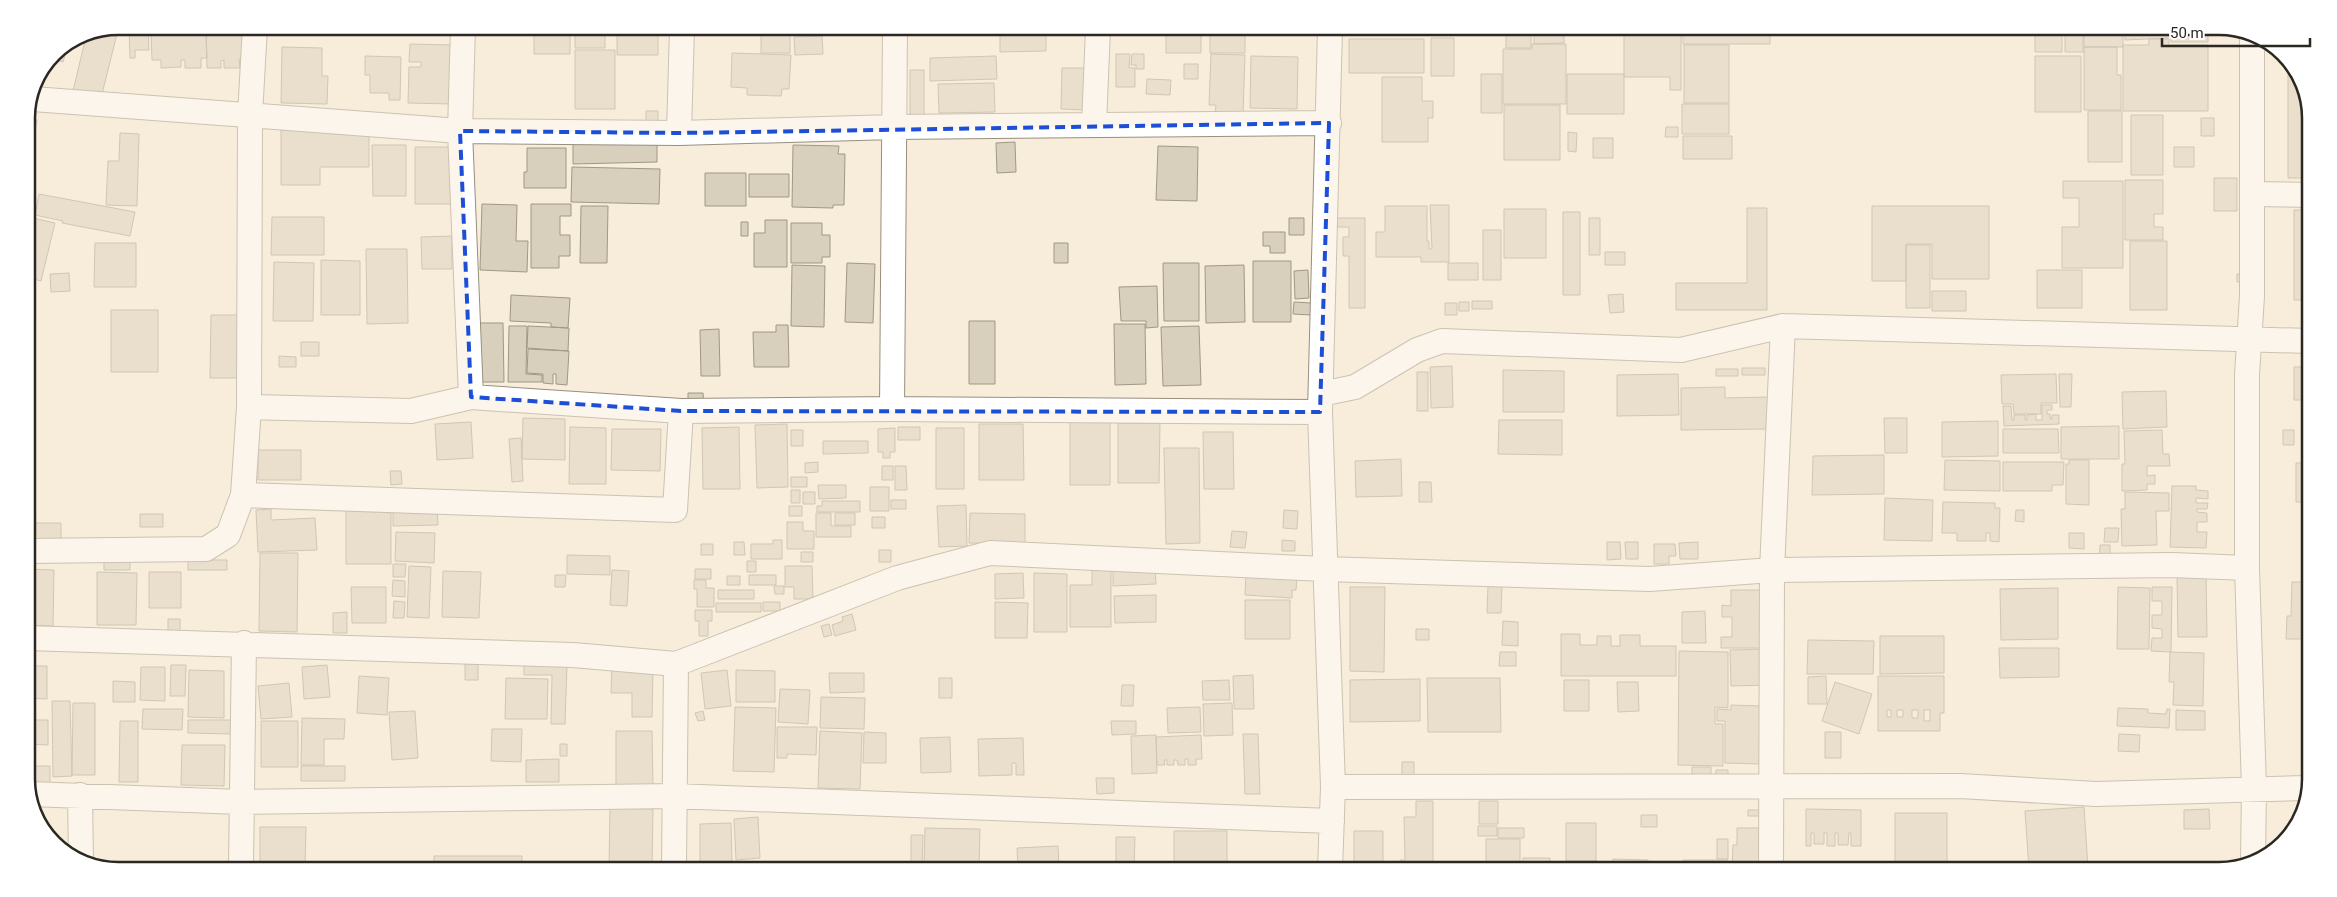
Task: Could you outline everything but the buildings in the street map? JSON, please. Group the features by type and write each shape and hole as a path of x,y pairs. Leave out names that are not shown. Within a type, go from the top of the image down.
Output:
{"street":[{"path":"35,551 206,548 228,535 243,495 249,407 250,115 255,35"},
{"path":"463,35 460,132 471,397"},
{"path":"679,133 682,35"},
{"path":"892,409 895,35"},
{"path":"1094,125 1098,35"},
{"path":"1330,35 1320,403 1324,569 1333,788 1330,862"},
{"path":"2252,42 2252,296 2247,375 2247,568 2254,788 2253,854"},
{"path":"38,99 460,132 679,133 893,127 1329,123"},
{"path":"2252,194 2302,195"},
{"path":"249,407 412,411 471,397 681,411 1320,403 1355,387 1417,350 1442,342 1681,350 1783,326 1970,333 2302,341"},
{"path":"1771,862 1772,570 1783,326"},
{"path":"243,495 675,510 681,411"},
{"path":"35,638 573,654 676,664 898,578 990,553 1324,569 1650,579 1772,570 2172,566 2247,568"},
{"path":"241,862 244,644"},
{"path":"674,862 676,664"},
{"path":"1333,788 1960,786 2096,794 2301,788"},
{"path":"37,794 241,802 674,796 1332,821"},
{"path":"80,795 81,853"}],"highlighted area":[{"path":"1329,123 1320,412 681,411 471,397 460,131 679,133"}]}
